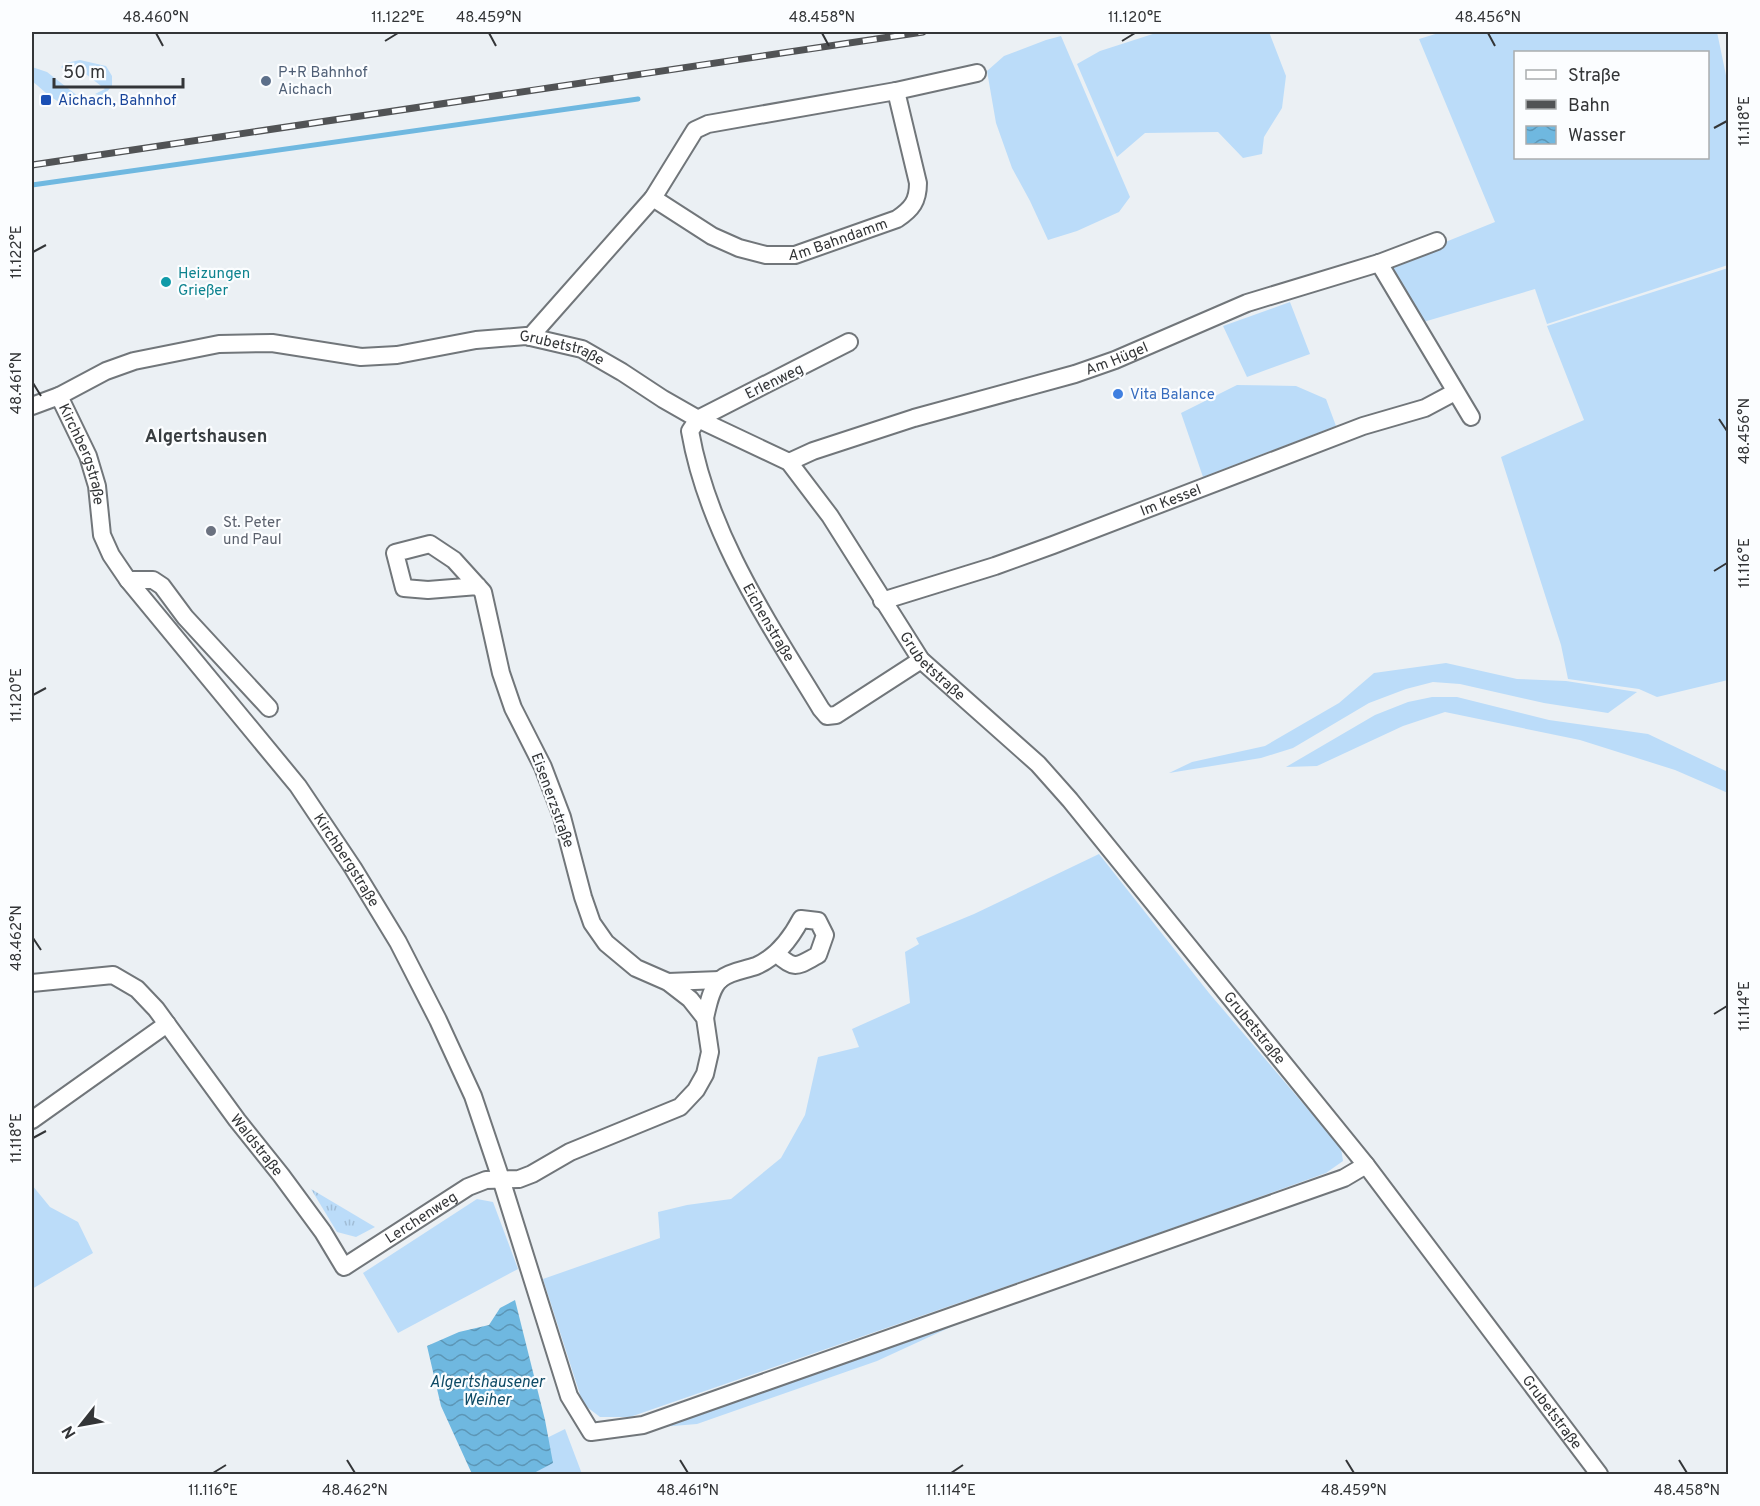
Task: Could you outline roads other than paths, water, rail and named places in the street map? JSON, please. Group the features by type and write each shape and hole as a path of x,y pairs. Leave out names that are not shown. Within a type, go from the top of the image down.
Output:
{"street":[{"path":"530,337 652,198 695,130 708,124 896,91 976,73"},
{"name":"Am Bahndamm","path":"652,198 712,236 739,248 766,255 795,255 897,219 910,210 918,198 918,183 896,91"},
{"name":"Am Hügel","path":"789,462 813,451 914,418 1075,375 1247,303 1379,263 1437,241"},
{"path":"1379,263 1471,417"},
{"name":"Grubetstraße","path":"32,406 59,396 98,375 135,361 219,344 272,343 361,357 397,355 476,340 530,337 582,349 698,419 789,462 830,516 882,602 921,660 1038,764 1070,800 1366,1165 1599,1474"},
{"name":"Erlenweg","path":"698,419 849,342"},
{"name":"Im Kessel","path":"882,602 996,566 1363,426 1425,408 1455,392"},
{"name":"Kirchbergstraße","path":"59,396 88,456 97,486 102,535 111,555 128,580 298,786 353,868 398,942 438,1020 473,1096 569,1396 591,1432 643,1425 1344,1178 1366,1165"},
{"name":"Eichenstraße","path":"698,419 690,431 696,464 713,512 738,568 764,616 827,716 836,716 921,660"},
{"name":"Eisenerzstraße","path":"478,586 429,590 404,588 395,553 430,544 454,560 478,586 483,592 501,673 513,708 543,767 562,817 592,923 606,943 636,969 668,982 690,999 705,1018"},
{"path":"128,580 153,580 162,586 185,617 269,708"},
{"name":"Eisenerzstraße","path":"668,982 720,980 758,965 776,953"},
{"name":"Waldstraße","path":"32,983 113,975 137,989 167,1024 237,1120 281,1174 323,1232 344,1267"},
{"path":"501,1179 519,1179 532,1174 570,1152 680,1107 696,1090 705,1074 710,1052 705,1018 710,998 720,980"},
{"path":"32,1120 167,1024"},
{"name":"Lerchenweg","path":"344,1267 468,1187 486,1180 501,1179"}],"water":[{"name":"Algertshausener Weiher","path":"515,1300 545,1420 553,1463 532,1474 472,1474 441,1406 427,1346 459,1332 489,1325 500,1308"}],"waterway":[{"path":"32,185 638,99"}],"railway":[{"path":"32,165 923,32"}],"place":[{"name":"P+R Bahnhof Aichach","path":"266,81"},
{"name":"Aichach, Bahnhof","path":"46,100"},
{"name":"Heizungen Grießer","path":"166,282"},
{"name":"Vita Balance","path":"1118,394"},
{"name":"St. Peter und Paul","path":"211,531"}],"district":[{"name":"Algertshausen","path":"206,436"}]}
